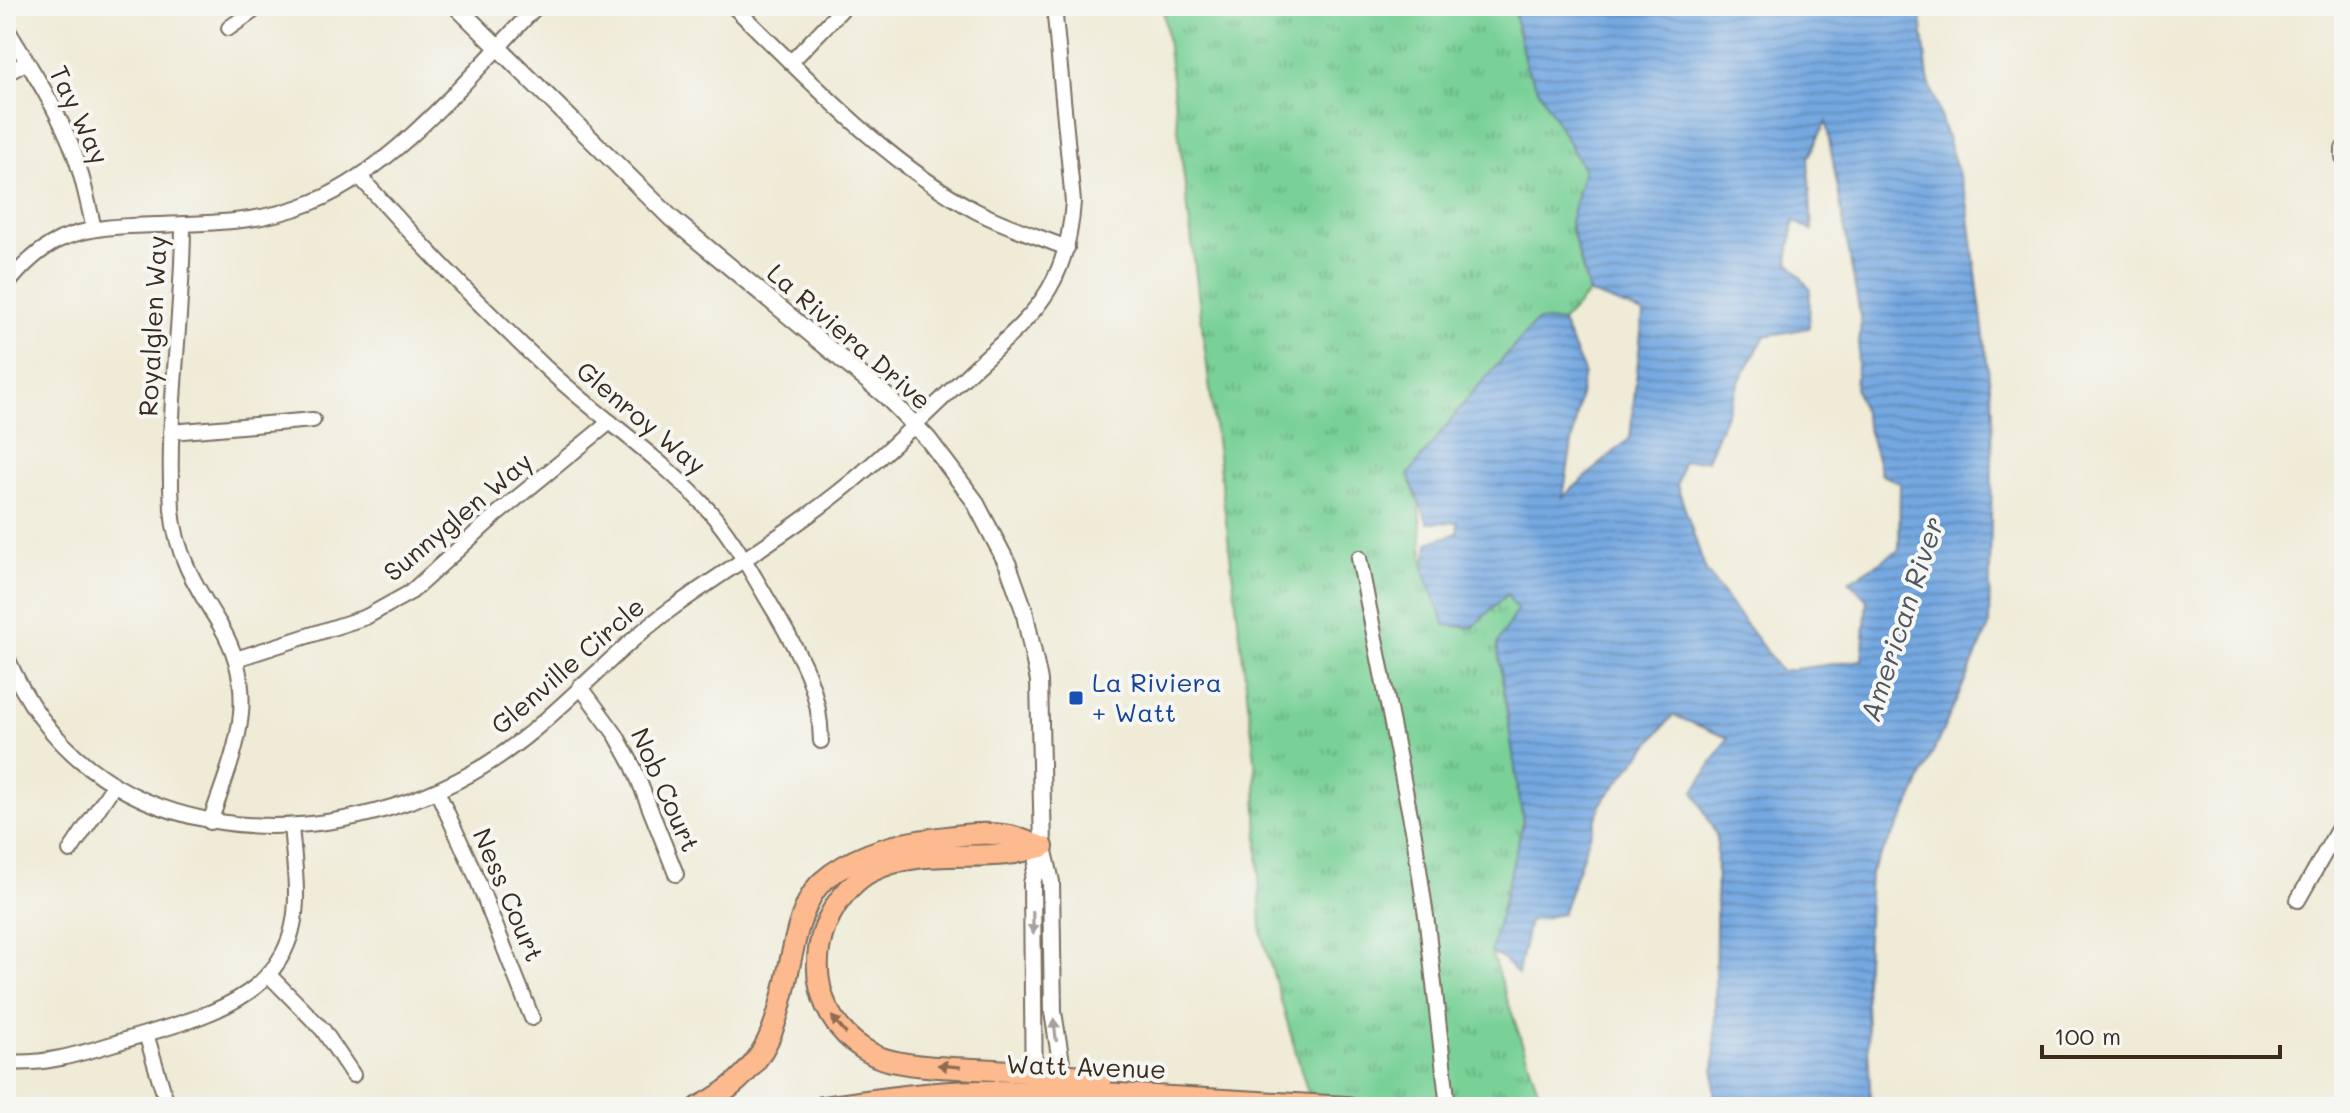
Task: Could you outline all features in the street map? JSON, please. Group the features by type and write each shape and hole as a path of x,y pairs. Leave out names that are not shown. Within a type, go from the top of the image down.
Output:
{"main road":[{"path":"699,1107 721,1096 752,1069 773,1034 786,993 802,913 822,882 873,852 914,842 965,835 1007,835 1043,847"},
{"path":"1043,847 1007,854 925,855 867,873 839,900 829,916 817,952 816,972 822,999 836,1025 876,1056 993,1080 1102,1085 1347,1107"},
{"name":"Watt Avenue","path":"823,1107 993,1080"}],"street":[{"path":"229,28 260,6"},
{"name":"La Riviera Drive","path":"456,6 671,218 886,396 915,424 958,477 987,521 1008,565 1024,610 1039,681 1043,847 1051,882 1053,1012 1061,1062 1062,1107"},
{"path":"6,286 20,269 48,246 94,229 242,221 292,210 339,189 424,123 537,6"},
{"path":"733,6 857,123 942,191 994,220 1067,248"},
{"path":"791,62 845,6"},
{"name":"Glenville Circle","path":"7,662 39,714 77,757 114,785 162,809 210,822 236,826 291,826 334,822 377,812 437,791 473,773 534,731 640,632 849,484 1034,310 1053,281 1067,248 1073,202 1054,6"},
{"name":"Tay Way","path":"6,27 53,105 70,141 83,179 94,229"},
{"path":"6,74 27,62"},
{"path":"2344,149 2344,157"},
{"name":"Glenroy Way","path":"359,176 474,301 548,371 674,475 702,503 734,543 811,678 817,698 821,741"},
{"name":"Royalglen Way","path":"183,224 183,283 173,373 172,509 180,550 190,577 220,625 236,659 242,695 240,733 210,822"},
{"name":"Royalglen Way","path":"171,432 313,420"},
{"name":"Sunnyglen Way","path":"236,659 366,617 389,606 411,592 496,515 610,422"},
{"path":"1359,558 1426,909 1448,1107"},
{"name":"Nob Court","path":"580,686 616,735 633,766 676,874"},
{"path":"70,851 114,785"},
{"name":"Ness Court","path":"437,791 475,874 532,1018"},
{"path":"2298,900 2344,819"},
{"path":"7,1068 52,1061 213,1014 251,991 268,974 288,939 294,917 296,895 291,826"},
{"name":"La Riviera Drive","path":"1034,1107 1032,883 1043,847"},
{"path":"268,974 323,1030 353,1075"},
{"path":"146,1034 168,1107"}],"green space":[{"path":"1163,6 1516,6 1514,11 1526,67 1584,170 1570,222 1589,293 1562,322 1537,321 1473,392 1408,475 1419,504 1424,571 1472,628 1507,594 1517,610 1497,645 1523,822 1491,952 1544,1107 1312,1107 1261,932 1255,758"}],"water":[{"name":"American River","path":"1516,6 1920,6 1928,78 1967,200 1993,409 1989,627 1905,815 1870,873 1865,984 1871,1107 1714,1107 1717,837 1694,791 1728,738 1673,715 1602,802 1562,914 1529,921 1518,974 1491,952 1523,822 1497,644 1517,610 1507,594 1472,628 1445,625 1424,571 1428,543 1457,533 1458,522 1428,523 1408,475 1473,392 1537,321 1562,322 1584,372 1563,497 1630,438 1643,313 1589,293 1570,222 1584,170 1526,67 1514,11","holes":["1826,122 1861,321 1855,387 1882,475 1900,483 1899,550 1849,581 1867,600 1862,660 1781,671 1706,571 1677,485 1683,461 1707,460 1740,380 1765,336 1809,328 1810,289 1788,261 1794,221 1812,231 1808,158"]}],"place":[{"name":"La Riviera + Watt","path":"1076,698"}]}
